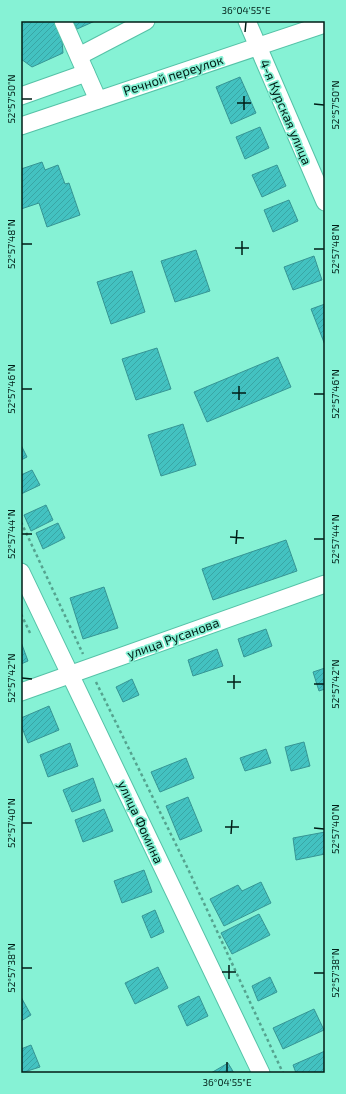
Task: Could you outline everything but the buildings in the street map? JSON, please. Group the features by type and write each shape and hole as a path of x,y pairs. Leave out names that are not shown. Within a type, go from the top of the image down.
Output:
{"street":[{"path":"63,21 98,100"},
{"path":"79,56 146,21"},
{"name":"4-я Курская улица","path":"247,21 324,199"},
{"name":"Речной переулок","path":"22,124 325,24"},
{"path":"21,96 86,73"},
{"name":"улица Фомина","path":"21,572 261,1073"},
{"name":"улица Русанова","path":"21,692 325,584"}],"path":[{"path":"21,522 89,669 189,871 283,1073"}]}
